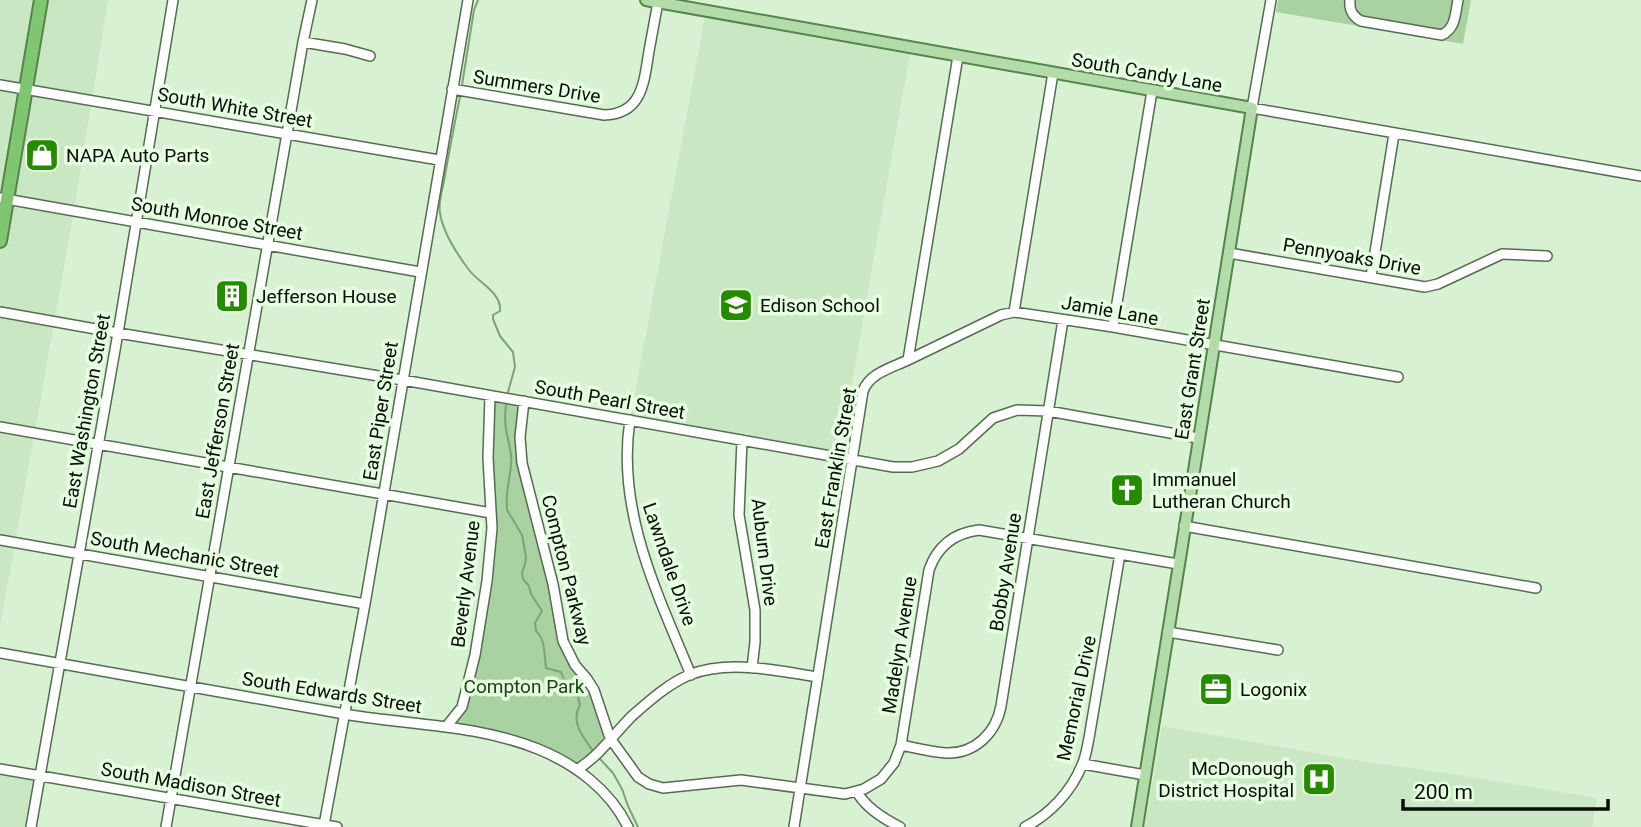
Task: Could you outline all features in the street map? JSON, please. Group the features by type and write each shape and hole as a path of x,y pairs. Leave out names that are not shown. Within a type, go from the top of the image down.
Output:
{"highway":[{"path":"0,241 4,199 41,0"}],"main road":[{"name":"South Candy Lane","path":"652,1 1252,108"},
{"name":"East Grant Street","path":"1137,827 1252,108"}],"street":[{"name":"East Washington Street","path":"30,827 118,333 173,0"},
{"name":"East Jefferson Street","path":"166,827 312,0"},
{"name":"East Piper Street","path":"323,826 365,604 468,0"},
{"name":"East Grant Street","path":"1252,108 1271,0"},
{"path":"1350,0 1354,17 1361,21 1442,35 1450,31 1454,23 1458,0"},
{"name":"Summers Drive","path":"452,89 604,115 620,113 636,100 644,86 652,1"},
{"path":"303,42 370,56"},
{"path":"908,360 958,56"},
{"path":"908,360 1000,315 1013,312 1053,73"},
{"name":"South White Street","path":"0,85 439,160"},
{"path":"1113,327 1152,91"},
{"name":"South Candy Lane","path":"1252,108 1641,176"},
{"path":"1371,278 1394,134"},
{"name":"South Monroe Street","path":"4,199 420,272"},
{"name":"Pennyoaks Drive","path":"1229,253 1425,287 1438,284 1503,254 1547,256"},
{"name":"South Pearl Street","path":"0,312 902,467 931,464 946,458 1001,414 1025,409 1198,438"},
{"name":"Jamie Lane","path":"1013,312 1398,377"},
{"name":"Bobby Avenue","path":"901,745 944,752 962,751 979,743 991,731 999,715 1063,320"},
{"name":"East Franklin Street","path":"794,827 863,391 875,376 908,360"},
{"name":"Beverly Avenue","path":"446,727 462,707 475,655 490,558 490,396"},
{"name":"Compton Parkway","path":"524,401 520,437 522,463 553,584 563,641 570,657 594,690 610,738"},
{"name":"Lawndale Drive","path":"630,420 626,464 632,513 656,589 691,675"},
{"path":"0,427 491,513"},
{"name":"Auburn Drive","path":"741,440 739,515 755,610 752,668"},
{"path":"1184,526 1536,588"},
{"name":"Madelyn Avenue","path":"857,792 873,785 888,772 898,755 929,570 941,548 954,537 979,530 1178,564"},
{"name":"South Mechanic Street","path":"0,540 365,604"},
{"name":"Memorial Drive","path":"1025,827 1044,816 1066,793 1083,764 1120,554"},
{"path":"1168,632 1278,650"},
{"name":"South Edwards Street","path":"0,653 345,714 488,734 535,748 578,769 613,803 628,827"},
{"path":"578,769 595,757 642,707 691,675 726,668 752,668 818,677"},
{"path":"610,738 638,777 656,787 670,788 741,780 845,794 857,792 865,803 900,827"},
{"path":"1083,764 1145,775"},
{"name":"South Madison Street","path":"0,769 337,827"},
{"path":"1044,816 1047,826"}],"shaded area":[{"path":"0,0 108,0 74,211 0,627"},
{"path":"706,11 911,47 839,457 630,420"},
{"name":"McDonough District Hospital","path":"1162,726 1597,798 1592,827 1145,827"},
{"path":"0,769 39,776 31,827 0,827"}],"green space":[{"path":"1278,0 1471,0 1463,44 1276,12"},
{"name":"Compton Park","path":"490,396 524,401 520,437 561,633 587,679 610,738 578,769 551,755 446,727 458,713 487,581"}],"waterway":[{"path":"462,85 478,0"},
{"path":"460,97 440,197 440,213 447,236 460,257 473,275 494,294 500,305 500,311 493,315 493,319 500,336 513,352 515,367 508,392"},
{"path":"506,405 505,425 511,454 507,510 522,535 526,557 523,579 542,611 535,623 536,631 543,643 546,668 561,672 569,692 578,697 580,705 577,723 593,751"},
{"path":"600,759 613,773 622,789 638,827"}],"place":[{"name":"NAPA Auto Parts","path":"42,155"},
{"name":"Jefferson House","path":"232,296"},
{"name":"Edison School","path":"736,305"},
{"name":"Immanuel Lutheran Church","path":"1127,490"},
{"name":"Logonix","path":"1216,689"},
{"name":"McDonough District Hospital","path":"1319,779"}]}
